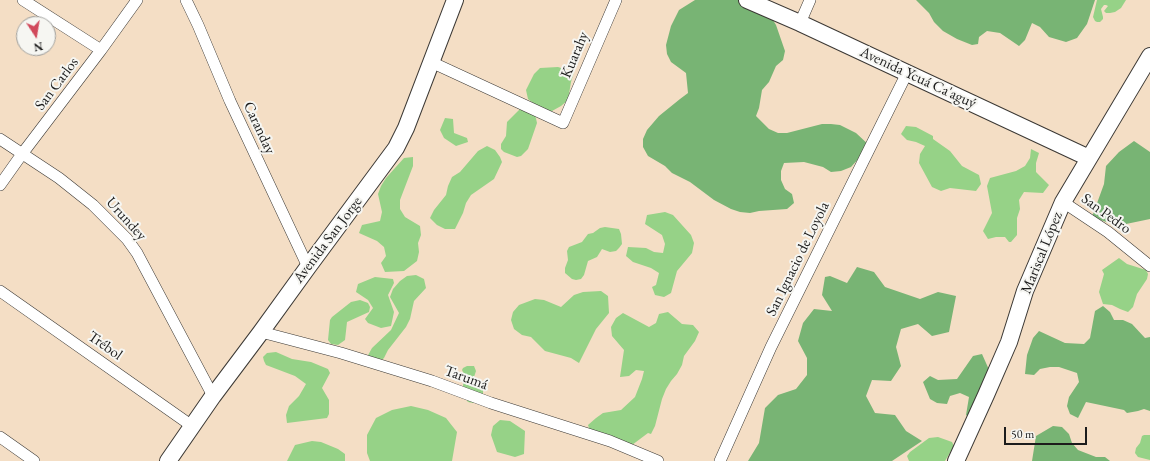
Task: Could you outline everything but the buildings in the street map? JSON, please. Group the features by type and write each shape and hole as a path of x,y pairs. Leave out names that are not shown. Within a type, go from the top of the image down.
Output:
{"street":[{"path":"23,0 101,50"},
{"name":"San Carlos","path":"0,185 137,0"},
{"name":"Caranday","path":"186,0 198,24 230,101 308,267"},
{"name":"Avenida San Jorge","path":"168,461 213,396 396,148 406,128 455,0"},
{"name":"Kuarahy","path":"431,62 563,123 616,0"},
{"name":"Avenida Ycuá Ca'aguý","path":"747,0 800,23 1089,158"},
{"path":"800,23 810,0"},
{"name":"Mariscal López","path":"956,461 1009,342 1026,291 1063,202 1150,56"},
{"name":"San Ignacio de Loyola","path":"720,461 771,347 907,73"},
{"name":"Urundey","path":"0,139 59,178 93,205 127,239 137,253 213,396"},
{"name":"San Pedro","path":"1063,202 1108,232 1150,266"},
{"name":"Trébol","path":"0,291 192,426"},
{"name":"Tarumá","path":"261,332 341,353 432,381 491,403 610,441 658,461"},
{"path":"0,437 34,461"}],"green space":[{"path":"695,0 738,0 748,3 771,17 776,25 785,51 783,60 776,66 769,82 762,90 756,116 769,129 778,133 787,133 822,124 831,124 840,125 856,133 870,146 851,167 841,171 831,172 823,167 804,162 784,163 781,171 781,180 785,189 792,194 794,203 787,209 750,213 731,209 714,200 690,182 672,173 665,166 648,156 643,147 643,139 647,130 659,116 688,93 686,73 671,62 667,54 666,45 671,26 679,10"},
{"path":"916,0 1095,0 1087,24 1077,38 1066,42 1049,37 1040,27 1032,23 1025,40 1019,46 1000,33 987,31 979,37 978,44 972,45 957,39 943,31 934,22 929,13"},
{"path":"1097,0 1126,0 1121,8 1115,12 1106,13 1104,11 1108,6 1104,5 1101,9 1103,19 1100,22 1097,22 1093,17"},
{"path":"558,67 574,72 568,100 552,111 543,111 528,99 526,90 534,74 540,68"},
{"path":"524,105 535,114 537,123 528,149 521,156 517,157 504,152 501,149 501,144 506,136 507,122"},
{"path":"445,118 453,119 454,133 467,138 468,142 456,146 444,138 440,130"},
{"path":"906,126 916,127 933,136 933,139 950,151 962,166 979,175 981,184 976,191 950,188 941,191 932,187 919,163 920,154 925,146 907,140 901,134"},
{"path":"1134,141 1150,152 1150,219 1126,224 1109,223 1092,217 1104,184 1106,166 1119,152"},
{"path":"487,146 495,150 502,162 494,179 471,195 455,229 445,229 437,225 430,218 434,210 446,195 452,177 460,172 478,151"},
{"path":"1031,149 1039,153 1036,163 1036,172 1049,185 1043,193 1024,192 1019,200 1020,209 1017,218 1017,235 1011,242 1009,242 1005,237 988,239 983,231 992,213 987,186 990,178 1016,171 1025,166 1030,158"},
{"path":"413,157 413,166 400,200 400,209 405,217 420,226 421,235 418,243 419,252 417,261 404,271 385,272 381,263 386,256 384,247 377,241 359,233 362,225 380,221 382,212 378,194 381,186 386,178 404,158"},
{"path":"665,212 673,215 691,235 694,243 692,253 677,271 671,293 664,297 655,295 652,287 656,285 659,273 651,268 633,262 626,256 628,247 646,248 654,252 663,253 665,244 662,235 645,224 647,215"},
{"path":"605,227 619,229 622,244 616,251 610,252 602,249 597,257 588,261 584,275 581,279 572,279 565,273 568,260 567,251 569,247 582,242 588,234"},
{"path":"1119,258 1127,264 1146,270 1148,274 1147,279 1137,294 1133,307 1128,312 1112,305 1103,304 1099,292 1104,274 1102,270"},
{"path":"857,267 874,272 885,287 920,299 938,292 956,296 949,332 932,336 918,324 901,329 896,347 901,366 891,381 872,380 866,396 875,413 895,415 906,431 922,441 892,461 748,461 759,443 765,408 778,395 796,389 807,375 807,358 798,341 803,323 814,309 832,311 822,295 825,277 830,276 847,283"},
{"path":"416,275 424,279 426,288 414,301 410,319 406,327 388,350 384,358 377,364 367,357 372,348 391,330 399,313 390,297 393,289 407,276"},
{"path":"375,277 393,279 394,283 388,295 394,312 391,326 381,328 368,323 365,319 373,308 368,300 356,292 358,284"},
{"path":"601,291 608,296 609,313 596,329 579,363 571,358 545,351 531,337 522,335 514,329 511,320 513,312 519,305 535,299 544,300 561,307 574,295 583,292"},
{"path":"360,300 368,303 370,307 369,312 347,322 345,340 338,345 331,344 328,340 330,320 351,302"},
{"path":"1103,306 1110,312 1114,320 1123,320 1132,324 1145,338 1150,337 1150,411 1144,409 1127,413 1124,410 1086,402 1078,418 1070,414 1067,406 1069,397 1079,382 1077,373 1059,367 1050,367 1040,369 1034,375 1025,374 1027,355 1033,338 1039,331 1065,343 1084,344 1090,338 1095,311"},
{"path":"668,312 682,324 693,325 699,332 695,341 684,356 682,365 677,374 666,389 655,426 651,434 648,433 632,445 591,434 588,425 596,418 603,413 621,410 635,397 644,371 636,370 629,376 620,377 624,350 612,336 611,327 616,318 623,313 649,327 656,323 659,314"},
{"path":"276,352 292,359 311,362 328,369 330,373 322,388 329,400 329,414 327,418 287,423 286,415 289,406 299,396 306,384 295,376 266,365 263,357 267,353"},
{"path":"982,354 990,372 970,418 966,415 969,397 960,393 950,396 947,404 937,403 930,399 923,382 930,376 938,380 957,379 973,356"},
{"path":"467,366 474,366 476,371 473,380 483,386 483,394 475,403 468,402 465,398 463,385 465,376 462,370"},
{"path":"411,406 428,410 446,418 457,432 452,461 370,461 367,453 367,435 376,418 392,410"},
{"path":"500,420 510,421 525,431 524,454 515,457 497,452 491,435 493,426"},
{"path":"1053,426 1062,427 1069,434 1072,443 1078,450 1096,457 1105,457 1110,461 1032,461 1036,436"},
{"path":"1150,435 1150,460 1138,457 1135,453 1142,436"},
{"path":"938,437 952,442 954,446 945,461 909,461 907,456 910,452 929,438"},
{"path":"312,441 321,442 338,449 345,454 345,461 287,461 295,445"}]}
